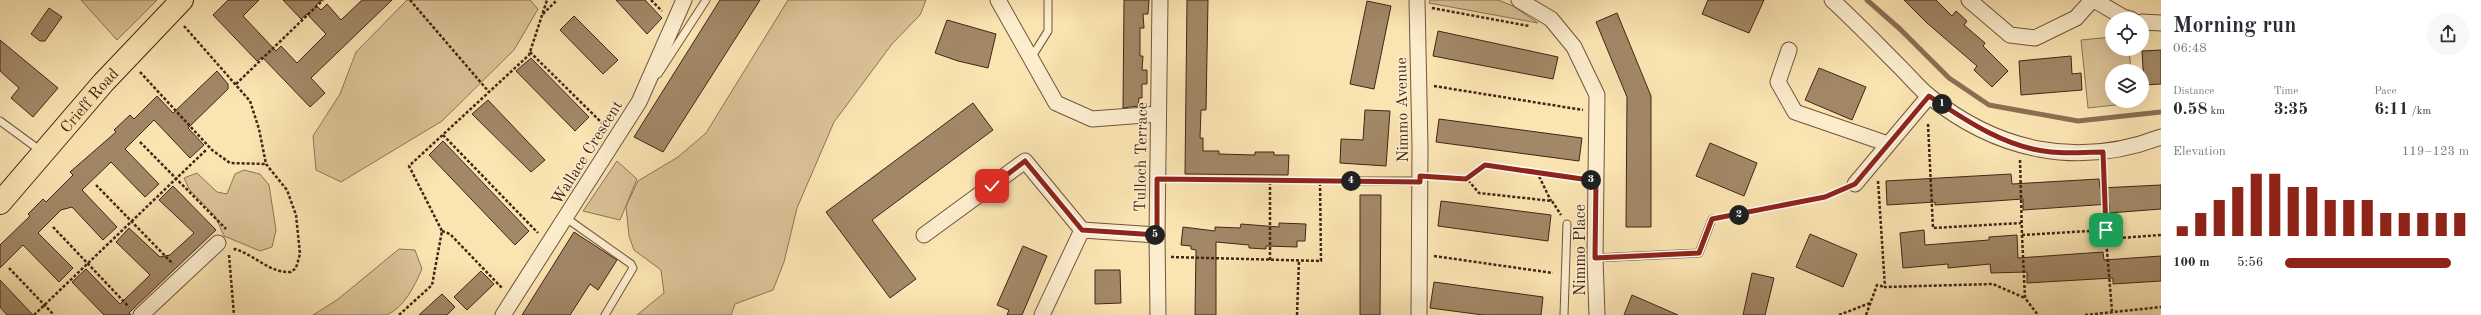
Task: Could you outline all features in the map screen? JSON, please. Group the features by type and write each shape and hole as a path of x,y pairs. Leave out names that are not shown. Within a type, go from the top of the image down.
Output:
{"main road":[{"name":"Crieff Road","path":"0,203 126,57 176,6"}],"street":[{"name":"Wallace Crescent","path":"503,315 549,245 638,102 684,0"},
{"path":"998,0 1056,102 1092,119 1158,114"},
{"name":"Tulloch Terrace","path":"1158,315 1157,179 1160,0"},
{"name":"Nimmo Place","path":"1519,0 1551,19 1574,47 1597,95 1595,258 1597,315"},
{"path":"1832,0 1929,96 2002,139 2020,146 2050,152 2103,152 2143,144 2161,137"},
{"path":"1969,0 2010,34 2035,38 2076,18 2093,0 2114,12"},
{"name":"Nimmo Avenue","path":"1417,3 1420,179 1419,315"},
{"path":"2149,22 2161,23"},
{"path":"1789,50 1778,82 1795,112 1888,144"},
{"path":"1855,184 1929,96"},
{"path":"924,234 1025,161 1082,230 1157,235"},
{"path":"1042,315 1082,230"},
{"path":"136,312 183,275 218,243"}],"lane":[{"path":"638,102 706,0"},
{"path":"1031,58 1048,31 1048,0"},
{"path":"0,121 43,153"},
{"path":"1348,181 1420,179"},
{"path":"566,218 631,264 633,268 605,315"},
{"path":"1595,258 1699,253 1712,219"},
{"path":"1564,315 1567,224"}],"path":[{"path":"236,84 323,0"},
{"path":"410,0 489,92"},
{"path":"399,315 432,285 442,231 409,166 530,52 547,0"},
{"path":"542,14 557,0"},
{"path":"1417,3 1531,26"},
{"path":"176,6 250,100 259,129 266,164 287,190 296,215 300,254 296,268 291,272 275,270 235,249 229,255"},
{"path":"530,52 616,138"},
{"path":"126,57 212,150 230,163 266,164"},
{"path":"1419,84 1597,112"},
{"path":"1942,104 1927,125 1933,228 2021,223"},
{"path":"443,135 549,245"},
{"path":"140,142 229,232 218,243 229,255 234,315"},
{"path":"2020,146 2021,223 2025,298"},
{"path":"34,315 130,221 206,150"},
{"path":"2103,152 2106,239 2112,311"},
{"path":"1876,159 1885,287"},
{"path":"1420,179 1466,179 1485,165 1596,181"},
{"path":"1537,172 1552,202 1567,224"},
{"path":"1157,179 1348,181"},
{"path":"1466,179 1479,193 1552,202"},
{"path":"1270,180 1270,260"},
{"path":"1157,256 1270,260 1321,260 1320,181"},
{"path":"1712,219 1825,197 1855,184"},
{"path":"96,185 183,275"},
{"path":"53,227 136,312"},
{"path":"2022,235 2106,230"},
{"path":"442,231 450,234 513,300"},
{"path":"2106,239 2161,235"},
{"path":"1419,254 1565,274"},
{"path":"1297,315 1299,260"},
{"path":"9,268 54,315"},
{"path":"1866,315 1877,285 1885,287 1993,284 2025,298 2038,315"},
{"path":"1839,315 1870,303"},
{"path":"2085,315 2161,307"}],"shaded area":[{"path":"81,0 157,0 117,40"},
{"path":"407,0 530,0 538,9 514,50 442,121 341,182 316,170 313,136 340,94 356,52"},
{"path":"788,0 926,0 920,15 892,44 834,122 797,208 784,262 773,290 735,304 731,315 637,315 664,293 661,270 634,250 629,236 626,206 638,181 678,157 706,133"},
{"path":"1430,0 1498,0 1513,6 1538,23 1429,3"},
{"path":"2105,38 2105,56 2130,56 2130,64 2105,64 2105,106 2088,108 2081,40"},
{"path":"617,161 637,179 620,220 583,211"},
{"path":"244,170 260,174 269,185 276,230 272,247 260,251 224,236 215,216 189,189 184,178 197,173 217,192 227,194 235,174"},
{"path":"399,249 415,250 422,269 416,283 399,307 387,315 313,315 337,300"}],"building":[{"path":"228,0 259,0 243,16 276,51 281,46 297,63 326,34 307,14 301,19 283,0 322,0 316,5 321,10 327,4 341,20 362,0 392,0 311,78 325,93 310,107 262,57 257,61 213,15"},
{"path":"616,0 645,0 662,18 647,34"},
{"path":"720,0 760,0 663,152 634,137"},
{"path":"1124,0 1149,0 1148,14 1143,14 1144,28 1140,28 1140,56 1143,56 1142,70 1147,70 1147,84 1142,84 1142,98 1139,98 1138,106 1123,108"},
{"path":"1187,0 1208,0 1206,110 1201,110 1200,138 1203,138 1203,151 1219,151 1219,154 1255,155 1255,152 1274,152 1274,155 1289,155 1288,175 1185,174"},
{"path":"1708,0 1764,0 1749,33 1702,14"},
{"path":"1904,0 1936,0 1952,16 1956,11 1967,21 1964,25 1985,43 1983,46 2008,71 1992,87 1974,70 1977,66 1927,23"},
{"path":"1367,1 1391,6 1374,89 1350,84"},
{"path":"49,8 62,17 45,41 40,41 31,34"},
{"path":"1617,13 1651,96 1651,227 1626,227 1627,97 1596,22"},
{"path":"574,16 618,60 603,74 560,30"},
{"path":"947,20 996,34 988,68 958,61 935,53"},
{"path":"1438,31 1558,57 1553,79 1433,56"},
{"path":"0,40 58,88 33,117 11,98 19,88 0,71"},
{"path":"2161,50 2161,84 2149,85 2149,64 2143,64 2142,56 2149,56 2149,51"},
{"path":"2071,56 2072,74 2081,73 2082,90 2021,95 2019,61"},
{"path":"531,58 589,117 575,131 516,71"},
{"path":"1819,68 1866,87 1852,120 1805,100"},
{"path":"217,71 228,84 228,89 188,128 204,145 190,158 154,120 125,149 159,184 145,197 111,162 82,190 117,227 103,240 72,207 61,210 38,233 73,268 59,282 23,245 0,268 0,245 30,216 28,214 43,199 46,202 73,175 70,172 116,132 114,130 130,115 134,119 157,96 173,113"},
{"path":"488,100 545,160 531,172 472,114"},
{"path":"973,103 993,130 872,220 916,279 890,298 826,212"},
{"path":"1365,110 1390,111 1386,166 1340,163 1341,139 1363,140"},
{"path":"1439,119 1582,138 1579,161 1436,142"},
{"path":"443,141 529,231 515,245 429,155"},
{"path":"1710,143 1757,163 1744,196 1696,176"},
{"path":"2011,174 2012,184 2099,179 2100,188 2161,185 2161,209 2109,213 2109,204 2023,210 2023,199 1935,205 1935,202 1887,205 1886,181"},
{"path":"173,186 216,230 129,313 131,315 104,315 72,282 86,269 120,304 150,275 116,242 129,228 160,257 170,255 194,233 159,200"},
{"path":"1360,195 1381,195 1380,315 1360,315"},
{"path":"1441,201 1551,215 1548,241 1438,226"},
{"path":"1279,223 1306,224 1305,241 1297,241 1297,247 1266,246 1266,249 1249,248 1249,245 1216,242 1216,315 1195,315 1196,250 1191,249 1191,246 1181,245 1183,227 1215,231 1215,227 1240,228 1241,224 1279,227"},
{"path":"1924,230 1925,245 1989,240 1989,237 2017,235 2018,258 2103,252 2104,260 2161,256 2161,281 2113,284 2113,278 2027,283 2027,272 1991,273 1990,264 1948,268 1948,264 1903,268 1900,233"},
{"path":"574,232 617,260 598,290 590,284 570,315 522,315"},
{"path":"1810,234 1857,254 1843,287 1796,267"},
{"path":"1023,246 1047,256 1022,315 1007,315 1009,310 997,305"},
{"path":"1095,270 1120,270 1121,303 1095,304"},
{"path":"481,271 494,284 467,310 454,297"},
{"path":"1752,273 1774,278 1765,315 1743,315"},
{"path":"0,280 33,315 7,315 0,307"},
{"path":"1434,282 1543,297 1541,315 1483,315 1430,308"},
{"path":"442,294 455,307 447,315 419,315"},
{"path":"1632,295 1678,315 1624,315"}],"waterway":[{"path":"1867,0 1900,29 1949,78 1989,105 2078,121 2161,112"}],"route":[{"path":"992,186 1025,161 1054,194 1082,230 1157,235 1157,179 1420,182 1420,176 1466,179 1485,165 1596,181 1595,258 1699,253 1712,219 1825,197 1855,184 1929,96 2002,139 2020,146 2050,152 2103,152 2106,230"}]}
